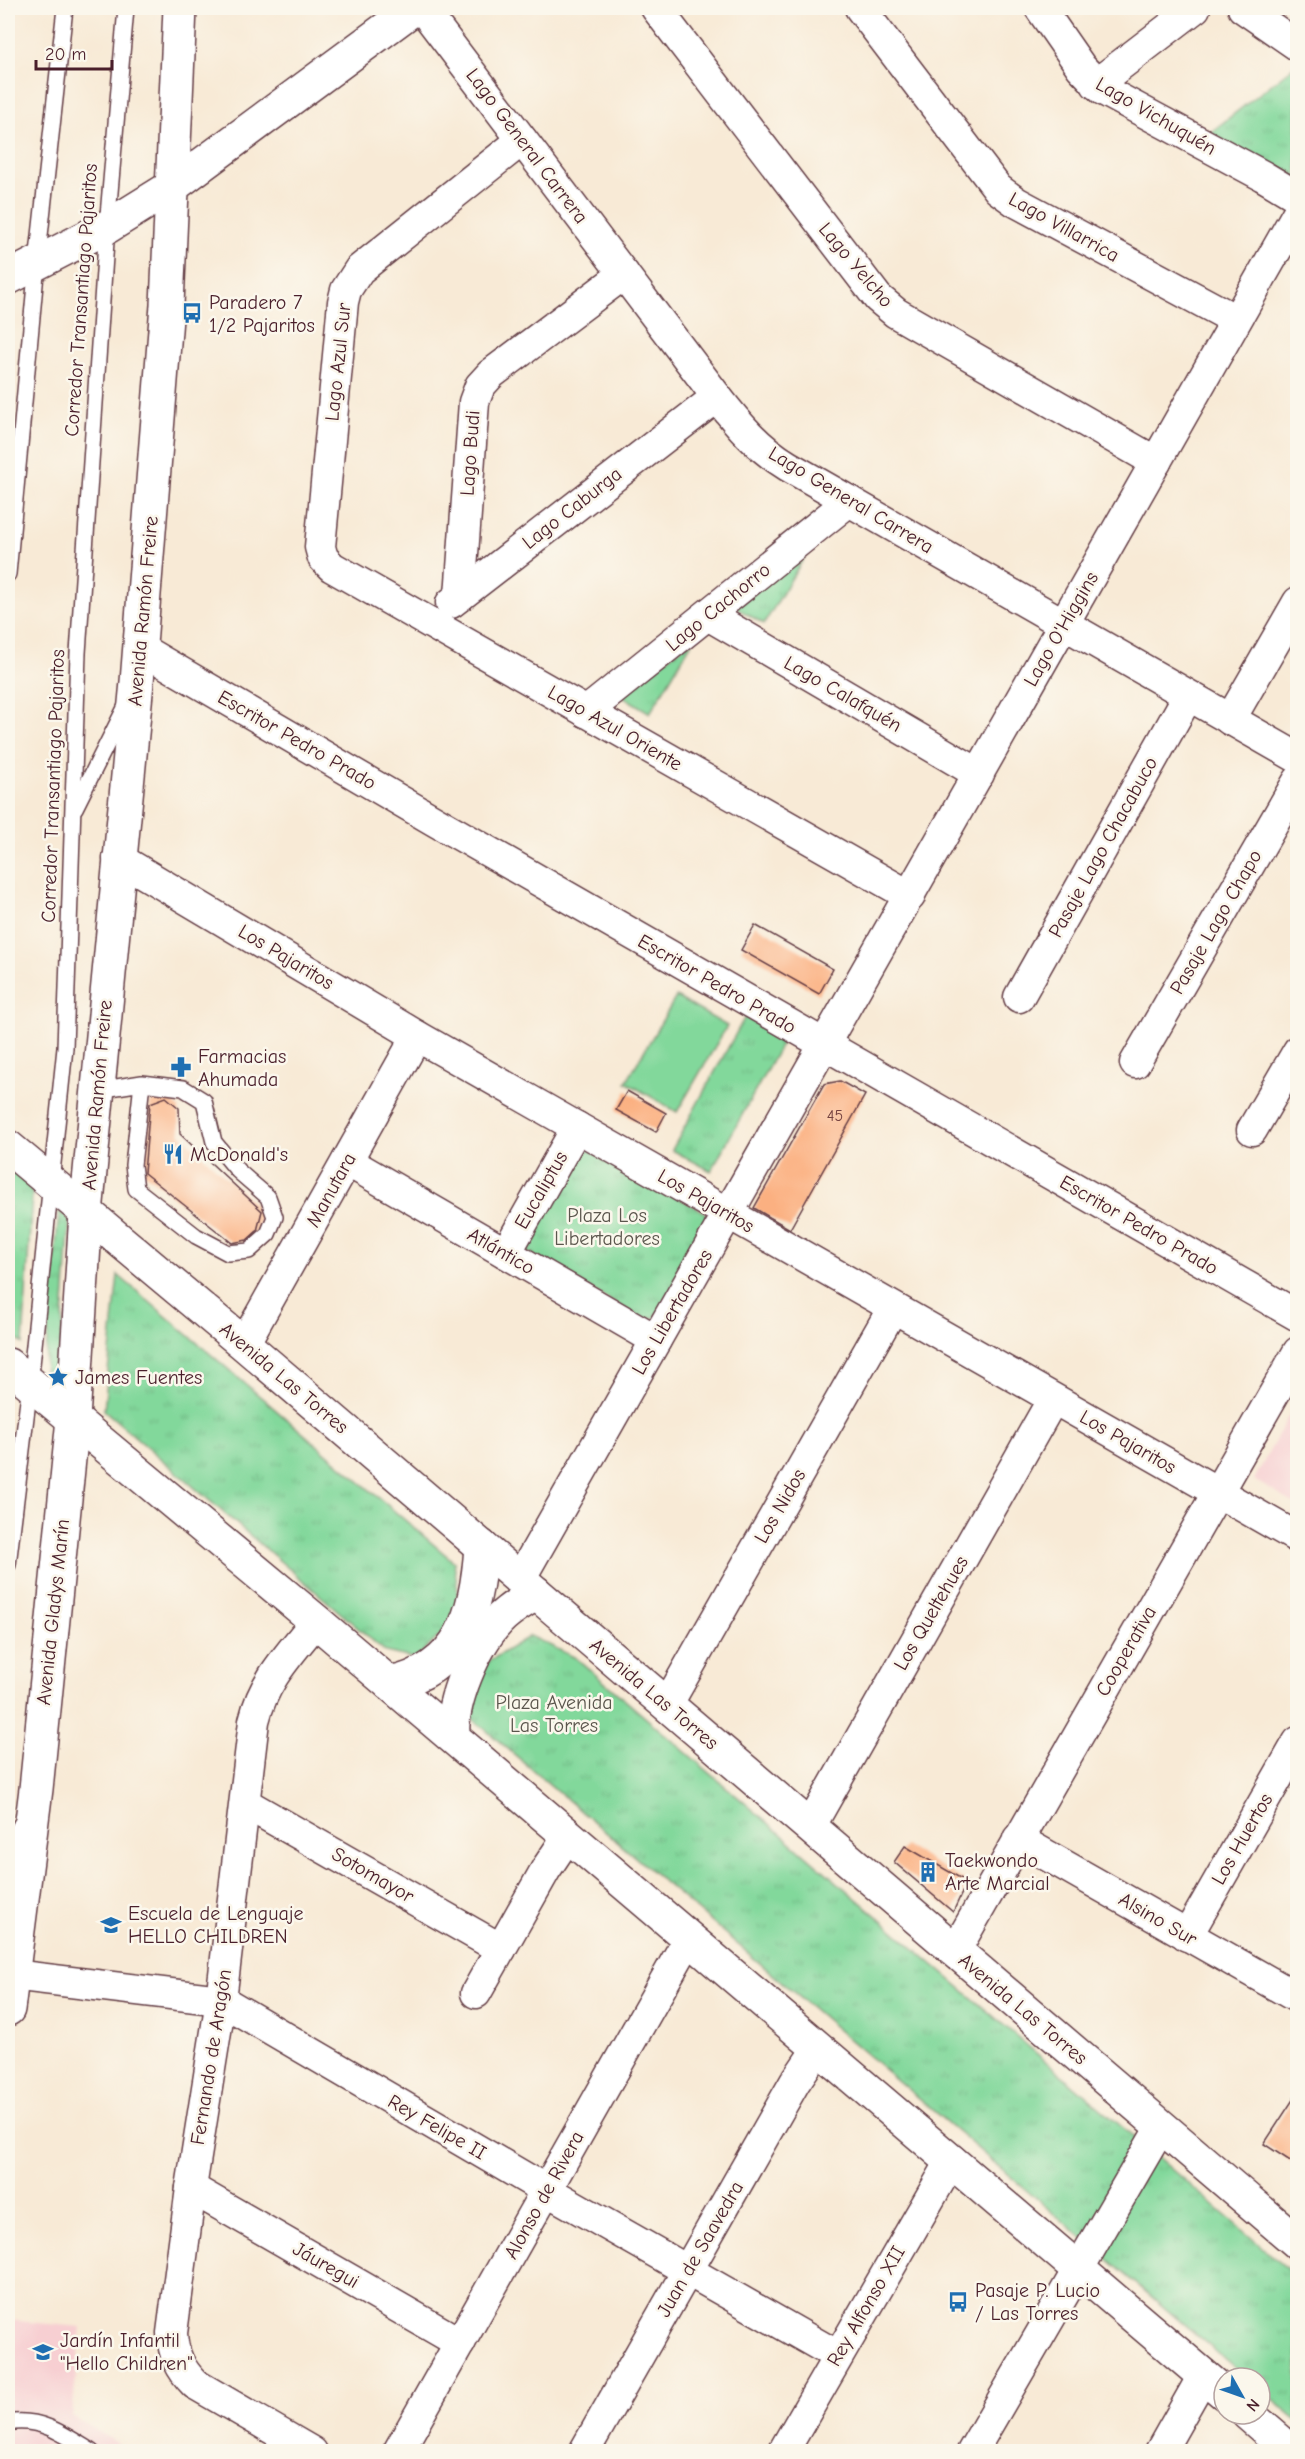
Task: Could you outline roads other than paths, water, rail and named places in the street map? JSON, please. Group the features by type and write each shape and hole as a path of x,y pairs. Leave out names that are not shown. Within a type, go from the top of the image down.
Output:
{"street":[{"name":"Avenida Ramón Freire","path":"86,1213 118,858 137,682 161,395 180,8"},
{"path":"8,278 107,227 173,186 233,144 414,8"},
{"name":"Lago General Carrera","path":"422,8 717,397 759,446 788,466 1298,758"},
{"name":"Lago Yelcho","path":"656,8 883,302 906,318 1156,462"},
{"name":"Lago Villarrica","path":"860,8 988,179 998,189 1016,202 1236,320"},
{"name":"Lago Vichuquén","path":"1040,8 1096,84 1298,197"},
{"path":"1096,84 1195,8"},
{"path":"1243,8 1298,46"},
{"path":"175,117 185,130 202,144 217,146 233,144"},
{"name":"Lago Azul Sur","path":"323,558 320,547 346,290 364,266 522,140"},
{"name":"Lago O'Higgins","path":"825,1046 1298,212"},
{"name":"Lago Budi","path":"460,596 474,402 480,386 491,374 624,274"},
{"name":"Lago Caburga","path":"428,621 717,397"},
{"name":"Lago Cachorro","path":"586,712 849,501"},
{"name":"Lago Azul Oriente","path":"323,558 332,567 910,896"},
{"path":"1230,720 1298,602"},
{"name":"Lago Calafquén","path":"708,615 979,774"},
{"name":"Escritor Pedro Prado","path":"139,648 825,1046 1298,1316"},
{"name":"Pasaje Lago Chacabuco","path":"1019,997 1188,696"},
{"name":"Pasaje Lago Chapo","path":"1135,1063 1298,781"},
{"name":"Los Pajaritos","path":"118,858 417,1036 1298,1538"},
{"name":"Manutara","path":"244,1344 417,1036"},
{"name":"Los Libertadores","path":"528,1586 656,1340 825,1046"},
{"path":"1252,1130 1298,1051"},
{"name":"Eucaliptus","path":"506,1253 577,1127"},
{"name":"Avenida Las Torres","path":"8,1147 244,1344 1298,2243"},
{"name":"Atlántico","path":"347,1161 656,1340"},
{"name":"Avenida Gladys Marín","path":"8,2009 36,1789 73,1419 86,1213"},
{"name":"Los Nidos","path":"667,1705 893,1308"},
{"name":"Cooperativa","path":"955,1951 1298,1352"},
{"path":"19,1374 316,1621 1212,2382"},
{"name":"Los Queltehues","path":"810,1827 1053,1399"},
{"path":"390,1684 410,1680 423,1674 448,1653 459,1638 471,1615 476,1599 481,1546"},
{"path":"453,1737 454,1704 481,1644 498,1620 528,1586"},
{"name":"Fernando de Aragón","path":"312,2451 195,2384 175,2356 172,2333 191,2188 221,2000 258,1705 272,1676 316,1621"},
{"name":"Los Huertos","path":"1187,1936 1298,1742"},
{"name":"Sotomayor","path":"245,1803 501,1949"},
{"path":"476,1993 568,1836"},
{"name":"Alsino Sur","path":"1018,1839 1298,1998"},
{"name":"Alonso de Rivera","path":"398,2451 689,1938"},
{"name":"Rey Felipe II","path":"12,1975 221,2000 546,2190 838,2356"},
{"name":"Juan de Saavedra","path":"584,2451 795,2082 818,2048"},
{"path":"972,2451 1161,2127"},
{"name":"Rey Alfonso XII","path":"783,2451 952,2160"},
{"name":"Jáuregui","path":"191,2188 460,2343"},
{"path":"1160,2451 1212,2386"},
{"path":"1262,2426 1292,2451"}],"lane":[{"path":"8,574 37,263 65,8"},
{"name":"Corredor Transantiago Pajaritos","path":"8,1565 19,1374 52,1183 65,1048 78,653 107,227 126,8"},
{"path":"73,813 137,682"},
{"path":"98,1090 142,1083 183,1088 204,1101 214,1142 238,1171 268,1197 275,1217 268,1234 249,1251 228,1252 207,1241 136,1189 133,1165 142,1083"},
{"path":"8,1851 36,1789"},
{"path":"8,2423 19,2421 52,2426 92,2451"}],"place":[{"name":"Paradero 7 1/2 Pajaritos","path":"192,313"},
{"name":"Farmacias Ahumada","path":"181,1067"},
{"name":"McDonald's","path":"173,1154"},
{"name":"James Fuentes","path":"58,1377"},
{"name":"Taekwondo Arte Marcial","path":"928,1872"},
{"name":"Escuela de Lenguaje HELLO CHILDREN","path":"111,1925"},
{"name":"Pasaje P. Lucio / Las Torres","path":"958,2302"},
{"name":"Jardín Infantil \"Hello Children\"","path":"43,2352"}],"park label":[{"name":"Plaza Los Libertadores","path":"607,1226"},
{"name":"Plaza Avenida Las Torres","path":"554,1714"}]}
